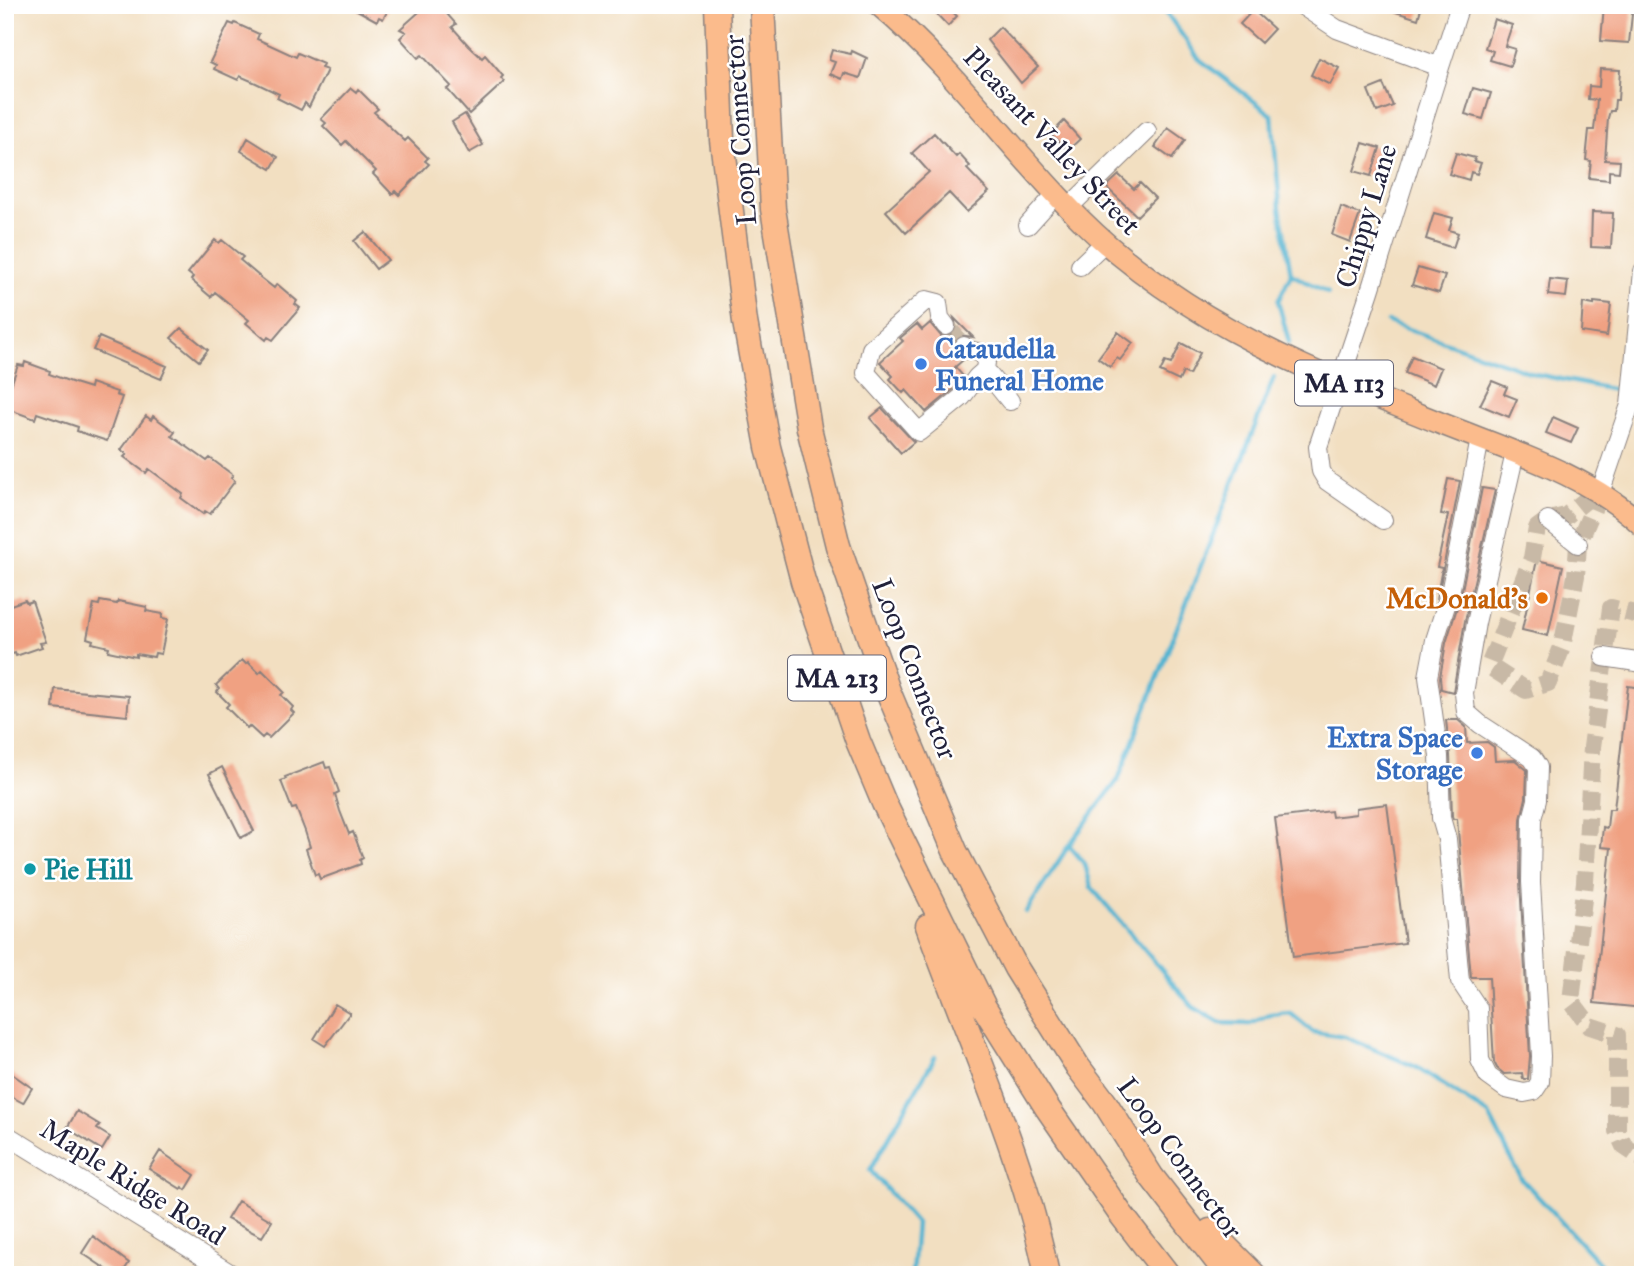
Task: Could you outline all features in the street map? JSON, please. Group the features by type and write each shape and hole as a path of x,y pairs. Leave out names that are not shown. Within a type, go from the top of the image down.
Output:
{"highway":[{"name":"Loop Connector","path":"717,5 722,140 745,321 768,447 803,581 858,741 884,803 984,1007 1046,1106 1120,1213 1168,1275"},
{"name":"Loop Connector","path":"762,5 773,209 809,428 838,546 888,691 955,851 1016,968 1078,1068 1105,1103 1172,1206 1228,1275"},
{"path":"884,803 1017,1164 1035,1218 1046,1275"},
{"path":"1141,1160 1254,1275"}],"main road":[{"name":"Pleasant Valley Street","path":"879,5 935,58 1062,200 1131,265 1220,324 1339,380 1571,477 1600,493 1643,526"}],"street":[{"path":"1301,5 1337,29 1440,67"},
{"name":"Chippy Lane","path":"1383,520 1327,481 1321,471 1318,447 1460,5"},
{"path":"1028,225 1147,131"},
{"path":"1080,267 1105,242"},
{"path":"1600,493 1630,405 1640,341 1643,271"},
{"path":"946,326 940,318 937,303 926,300 871,349 866,373 919,432 962,397 986,362"},
{"path":"964,346 986,362 1010,401"},
{"path":"1480,439 1450,593 1427,677 1439,756 1441,818 1447,839 1460,981 1478,1008 1480,1060 1488,1076 1506,1089 1524,1093 1534,1091 1540,1082 1541,1056 1531,882 1532,819 1538,767 1532,758 1466,712 1464,693 1476,623 1516,453"},
{"path":"1548,520 1578,544"},
{"path":"1604,657 1643,663"},
{"name":"Maple Ridge Road","path":"5,1134 233,1275"}],"building":[{"path":"348,5 391,5 383,19 379,17 377,21"},
{"path":"427,5 439,5 456,24 452,27 469,46 482,58 485,55 503,76 501,78 504,82 469,114 447,89 451,86 422,55 418,58 400,38 406,32 400,29"},
{"path":"928,5 945,5 957,16 948,26"},
{"path":"1383,5 1422,5 1418,19 1383,8"},
{"path":"1604,5 1633,5 1629,43 1601,41"},
{"path":"1253,10 1274,29 1261,43 1240,24"},
{"path":"1494,19 1512,25 1505,46 1515,49 1510,66 1490,60 1493,51 1485,48"},
{"path":"229,23 259,34 257,39 296,57 298,53 323,64 321,68 327,70 309,107 305,103 301,110 277,98 279,94 256,83 240,76 238,80 214,69 216,65 210,62"},
{"path":"1000,27 1038,67 1021,83 987,40"},
{"path":"832,50 851,54 852,51 867,58 860,78 844,73 842,79 830,74 835,62 829,60"},
{"path":"1319,58 1339,68 1330,85 1311,75"},
{"path":"1600,69 1620,70 1618,100 1615,100 1614,111 1610,111 1608,118 1605,160 1620,161 1619,172 1609,171 1609,180 1589,178 1591,161 1586,160 1589,130 1594,130 1597,100 1588,99 1589,86 1599,87"},
{"path":"1383,84 1393,106 1377,112 1368,90"},
{"path":"351,88 356,92 358,89 378,109 374,112 405,141 408,138 428,158 425,161 429,164 399,195 395,191 392,194 373,174 376,171 346,141 342,145 323,126 326,123 321,119"},
{"path":"1473,88 1491,93 1483,119 1465,114"},
{"path":"465,114 483,145 469,153 452,122"},
{"path":"1064,121 1080,139 1067,151 1051,134"},
{"path":"1168,128 1185,140 1172,159 1155,147"},
{"path":"934,133 956,157 959,154 970,166 967,169 989,192 967,212 949,193 906,233 886,211 929,172 912,153"},
{"path":"248,138 278,157 271,169 241,151"},
{"path":"1363,143 1380,148 1371,176 1354,171"},
{"path":"1456,153 1475,158 1474,161 1481,163 1477,174 1471,172 1469,180 1449,174"},
{"path":"1119,175 1134,189 1140,183 1155,198 1137,216 1106,187"},
{"path":"1341,207 1360,214 1350,242 1332,235"},
{"path":"1592,212 1613,213 1611,248 1591,247"},
{"path":"1434,213 1453,218 1449,230 1458,233 1453,248 1426,239"},
{"path":"365,232 388,260 376,269 354,241"},
{"path":"215,240 219,243 222,240 243,257 240,260 260,277 274,288 277,284 297,301 295,304 300,308 273,340 268,337 266,340 246,323 249,320 215,292 211,297 191,280 193,277 188,273"},
{"path":"1418,268 1445,276 1439,293 1412,285"},
{"path":"1550,279 1568,281 1566,297 1548,295"},
{"path":"1594,302 1611,304 1607,336 1581,332 1583,303 1594,305"},
{"name":"Cataudella Funeral Home","path":"954,318 973,337 960,335 953,344 956,354 963,360 955,367 963,376 954,389 926,412 906,390 903,393 890,379 893,376 880,362 903,341 900,338 917,324 922,330 930,323 941,336 948,337 957,330"},
{"path":"181,328 208,350 199,361 171,338"},
{"path":"1118,332 1133,343 1120,360 1117,358 1110,367 1098,358"},
{"path":"99,337 167,366 161,379 93,350"},
{"path":"1181,343 1200,353 1189,375 1183,372 1179,381 1160,372 1165,362 1171,364"},
{"path":"1412,356 1441,368 1434,385 1405,373"},
{"path":"25,362 74,383 90,388 91,383 117,392 116,395 122,397 107,441 77,431 78,427 37,413 35,419 10,410 11,407 5,403 18,365 24,366"},
{"path":"1492,381 1507,387 1504,394 1517,399 1509,417 1480,405"},
{"path":"882,408 914,442 901,453 870,418"},
{"path":"146,416 151,420 153,416 175,432 172,436 207,461 210,458 233,475 231,478 235,481 210,514 205,511 203,514 181,498 183,494 149,469 146,473 124,457 127,454 121,450"},
{"path":"1553,417 1578,428 1571,443 1546,433"},
{"path":"1448,479 1460,481 1436,600 1442,568 1437,567 1448,515 1441,514"},
{"path":"1482,488 1495,490 1465,621 1453,692 1441,689 1440,677 1446,643 1461,595"},
{"name":"McDonald's","path":"1537,560 1563,566 1548,636 1522,630"},
{"path":"25,600 27,603 32,601 46,642 40,643 42,647 16,656 15,653 5,654 5,607"},
{"path":"100,601 117,604 118,601 147,607 146,611 163,614 162,618 168,619 161,654 155,653 154,657 136,654 136,657 108,651 109,647 92,643 93,640 87,638 94,604 99,605"},
{"path":"242,660 259,673 262,670 284,692 281,695 293,707 291,710 294,713 269,738 265,735 262,738 249,726 247,728 226,707 229,704 217,692 219,689 216,685"},
{"path":"1628,686 1643,688 1643,1008 1594,1003 1611,848 1601,847 1603,827 1607,828 1609,809 1614,809"},
{"path":"55,689 129,696 127,716 53,708"},
{"path":"1446,720 1458,720 1466,727 1467,743 1487,742 1494,747 1495,761 1515,760 1527,770 1526,798 1521,819 1520,882 1530,1056 1528,1079 1523,1079 1522,1073 1504,1074 1497,1068 1494,1062 1489,977 1471,977 1457,819 1452,816"},
{"path":"324,762 326,768 330,767 339,792 335,794 349,834 353,832 363,858 360,860 361,864 320,879 318,874 315,875 306,849 310,847 296,808 292,809 281,781"},
{"path":"222,767 254,831 241,838 209,774"},
{"path":"1387,804 1405,943 1293,957 1275,818 1331,811 1332,817 1356,814 1356,808"},
{"path":"335,1004 350,1013 325,1046 314,1039"},
{"path":"5,1069 32,1088 23,1103 5,1093"},
{"path":"77,1111 100,1125 97,1129 110,1137 102,1150 67,1128"},
{"path":"160,1151 195,1175 186,1190 149,1169"},
{"path":"238,1201 272,1221 262,1237 227,1219"},
{"path":"93,1236 129,1263 121,1275 115,1275 82,1253"}],"waterway":[{"path":"1161,5 1199,59 1272,115 1280,208 1291,274 1328,293"},
{"path":"1289,342 1278,301 1291,274"},
{"path":"1388,322 1535,374 1620,391"},
{"path":"1026,912 1069,845 1118,780 1274,377"},
{"path":"1069,845 1085,864 1091,887 1193,1007 1220,1023 1250,1024 1270,1015 1290,1013 1313,1032 1345,1037 1416,1067 1489,1115 1521,1178 1610,1275"},
{"path":"912,1275 916,1223 870,1170 935,1057"}],"tunnel":[{"path":"946,326 964,346"},
{"path":"1600,493 1578,544 1576,576 1562,647 1548,683 1526,690 1489,666 1532,558 1537,528 1548,520 1566,516 1600,493"},
{"path":"1643,616 1611,608 1592,747 1585,882 1571,1001 1590,1026 1617,1035 1617,1131 1624,1146 1643,1159"}],"place":[{"name":"Cataudella Funeral Home","path":"921,364"},
{"name":"McDonald's","path":"1542,598"},
{"name":"Extra Space Storage","path":"1477,753"},
{"name":"Pie Hill","path":"30,869"}]}
